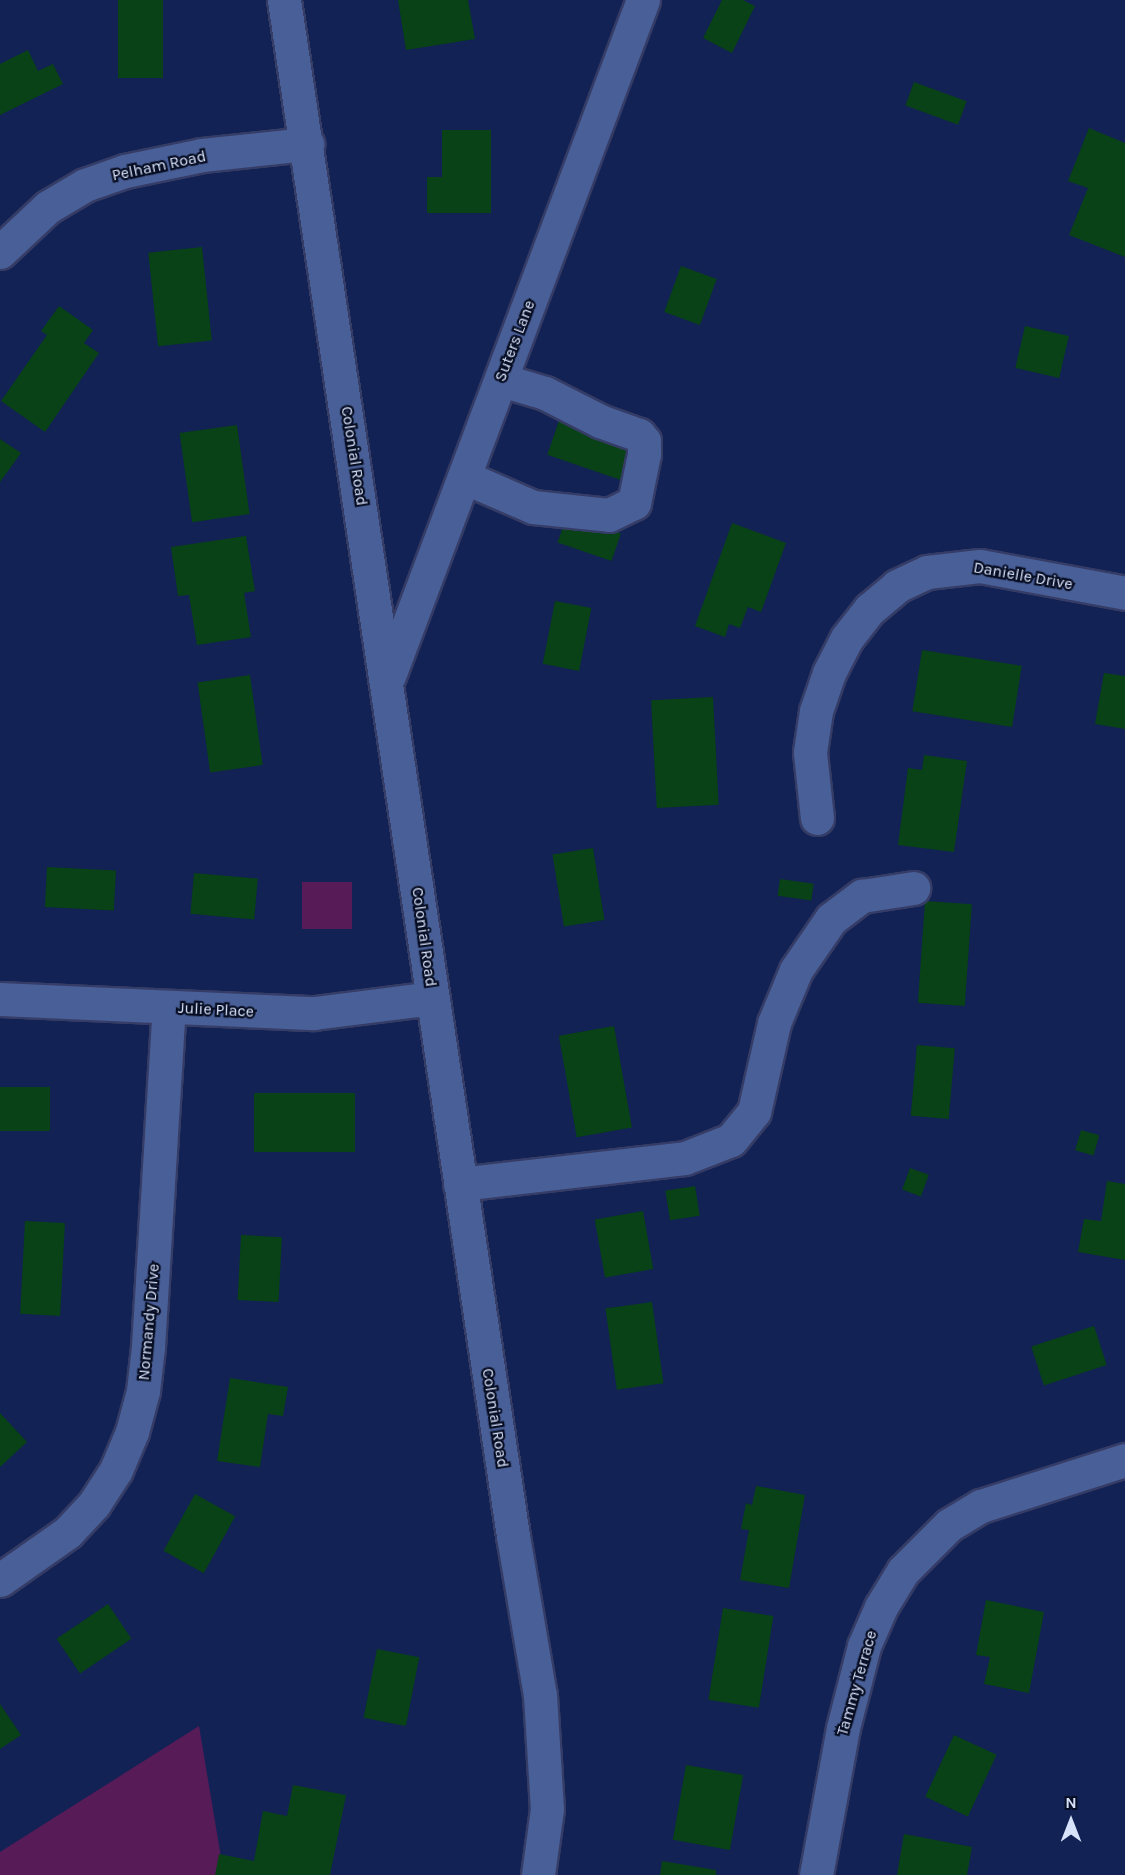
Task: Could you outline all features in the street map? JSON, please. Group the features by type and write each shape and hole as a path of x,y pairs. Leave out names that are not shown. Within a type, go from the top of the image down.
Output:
{"street":[{"name":"Colonial Road","path":"284,0 460,1184 540,1695 547,1809 538,1875"},
{"name":"Suters Lane","path":"387,681 643,0"},
{"name":"Pelham Road","path":"0,252 48,207 85,185 125,171 202,155 307,144"},
{"path":"464,477 533,507 609,515 622,512 634,502 644,454 644,441 639,435 600,421 545,393 501,380"},
{"name":"Danielle Drive","path":"817,818 810,752 816,711 829,673 847,638 870,609 897,586 927,572 980,566 1125,593"},
{"path":"460,1184 685,1158 731,1140 754,1112 774,1023 796,970 831,919 862,896 913,888"},
{"name":"Julie Place","path":"0,999 314,1013 432,998"},
{"name":"Normandy Drive","path":"0,1580 68,1532 94,1504 116,1470 132,1432 143,1391 148,1347 169,1008"},
{"name":"Tammy Terrace","path":"816,1875 843,1728 864,1646 881,1607 903,1571 949,1525 981,1506 1125,1460"}],"shaded area":[{"path":"302,882 352,882 352,929 302,929"},
{"path":"199,1726 224,1875 0,1875 0,1852"}],"building":[{"path":"118,0 163,0 163,78 118,78"},
{"path":"398,0 468,0 475,39 406,50"},
{"path":"722,0 743,0 755,6 732,53 703,38"},
{"path":"28,50 38,71 53,64 63,84 0,115 0,64"},
{"path":"914,82 967,101 958,125 905,105"},
{"path":"1089,128 1125,143 1125,257 1069,235 1088,188 1068,181"},
{"path":"442,130 491,130 491,213 427,213 427,177 442,177"},
{"path":"202,247 212,340 158,346 148,253"},
{"path":"681,266 717,279 700,325 664,312"},
{"path":"59,306 93,330 84,343 99,353 45,432 1,401 47,335 41,331"},
{"path":"1025,326 1069,336 1059,378 1015,368"},
{"path":"561,415 639,442 626,482 547,455"},
{"path":"237,425 250,514 192,522 180,433"},
{"path":"0,439 21,453 0,482"},
{"path":"567,515 621,534 611,561 558,542"},
{"path":"732,523 786,543 761,612 748,607 740,628 729,624 725,637 695,626"},
{"path":"246,536 255,591 244,593 251,637 197,645 189,595 178,596 171,547"},
{"path":"555,601 591,608 579,671 543,664"},
{"path":"922,650 1022,666 1012,727 912,711"},
{"path":"1104,673 1125,676 1125,729 1095,724"},
{"path":"250,675 263,765 210,772 198,682"},
{"path":"713,697 719,805 657,808 651,700"},
{"path":"924,755 967,761 954,852 898,845 908,768 922,770"},
{"path":"593,848 604,920 564,927 553,854"},
{"path":"47,867 116,871 114,911 45,907"},
{"path":"194,873 258,879 254,919 190,914"},
{"path":"780,879 814,884 811,901 778,896"},
{"path":"925,901 972,904 965,1006 918,1003"},
{"path":"614,1026 632,1127 577,1137 559,1036"},
{"path":"917,1045 955,1048 949,1119 911,1116"},
{"path":"0,1087 50,1087 50,1131 0,1131"},
{"path":"254,1093 355,1093 355,1152 254,1152"},
{"path":"1081,1130 1099,1135 1093,1155 1075,1150"},
{"path":"910,1168 929,1175 921,1196 902,1190"},
{"path":"1107,1181 1125,1184 1125,1260 1078,1252 1084,1219 1101,1221"},
{"path":"695,1186 700,1216 670,1220 665,1191"},
{"path":"643,1211 653,1269 605,1278 595,1220"},
{"path":"25,1221 65,1223 60,1316 20,1314"},
{"path":"241,1235 282,1237 279,1302 238,1300"},
{"path":"652,1302 663,1383 617,1390 605,1309"},
{"path":"1094,1326 1107,1365 1044,1385 1031,1346"},
{"path":"230,1378 288,1387 283,1416 268,1414 260,1467 217,1461"},
{"path":"0,1413 27,1442 0,1467"},
{"path":"756,1486 805,1495 789,1588 740,1580 749,1530 741,1529 746,1503 752,1505"},
{"path":"195,1494 235,1516 204,1573 163,1551"},
{"path":"986,1600 1044,1612 1029,1693 984,1684 990,1657 976,1655"},
{"path":"108,1604 131,1639 80,1673 57,1639"},
{"path":"723,1608 773,1616 759,1708 708,1700"},
{"path":"377,1649 419,1657 406,1726 364,1718"},
{"path":"0,1704 21,1735 0,1749"},
{"path":"954,1735 997,1755 968,1816 925,1797"},
{"path":"686,1765 743,1775 730,1850 673,1840"},
{"path":"293,1785 346,1795 330,1875 215,1875 219,1854 254,1861 263,1811 287,1816"},
{"path":"904,1834 972,1847 967,1875 897,1875"},
{"path":"662,1861 716,1870 716,1875 660,1875"}]}
